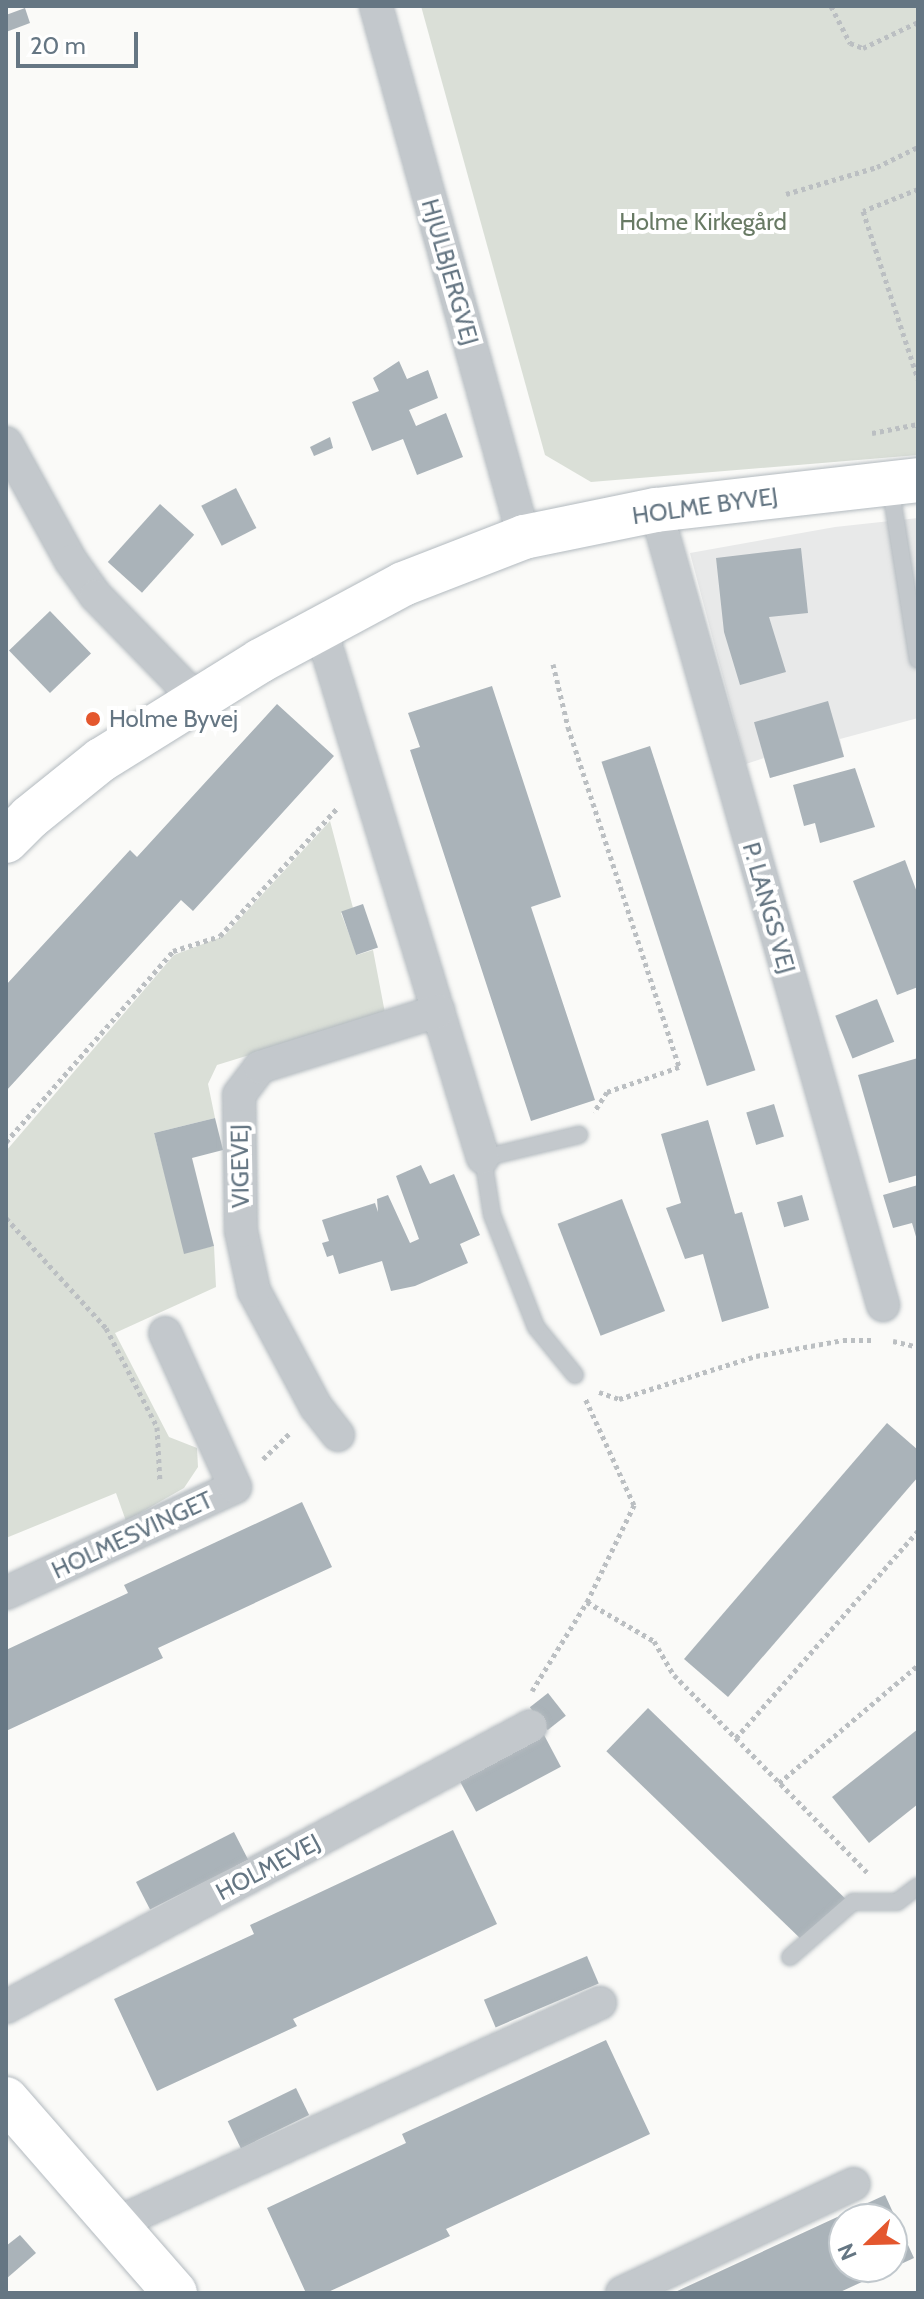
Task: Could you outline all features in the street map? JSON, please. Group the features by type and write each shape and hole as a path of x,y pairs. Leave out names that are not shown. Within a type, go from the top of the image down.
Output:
{"street":[{"name":"HJULBJERGVEJ","path":"376,6 524,537"},
{"path":"6,443 71,561 96,596 198,701"},
{"name":"HOLME BYVEJ","path":"6,841 30,817 101,760 260,661 403,584 524,537 656,510 904,482"},
{"name":"P. LANGS VEJ","path":"656,510 883,1305"},
{"path":"321,630 483,1158"},
{"name":"VIGEVEJ","path":"338,1435 316,1407 254,1291 241,1231 239,1095 260,1067 438,1011"},
{"name":"HOLMESVINGET","path":"6,1593 235,1487 165,1333"},
{"name":"HOLMEVEJ","path":"6,2007 531,1726"},
{"path":"115,2224 600,2003"},
{"path":"6,2099 175,2293"},
{"path":"622,2293 854,2184"}],"lane":[{"path":"904,482 918,660"},
{"path":"575,1375 536,1327 492,1215 483,1158 579,1135"},
{"path":"790,1957 853,1902 897,1902 918,1886"}],"path":[{"path":"831,6 850,43 863,48 918,22"},
{"path":"786,194 877,167 918,147"},
{"path":"918,189 863,211 918,379"},
{"path":"872,433 918,424"},
{"path":"553,664 568,727 679,1067 607,1092 579,1135"},
{"path":"6,1142 173,951 220,936 366,777"},
{"path":"6,1218 106,1328 157,1427 162,1521"},
{"path":"575,1375 598,1391 619,1399 756,1356 843,1340 893,1341 918,1347"},
{"path":"531,1726 526,1700 587,1602 634,1505 575,1375"},
{"path":"235,1487 316,1407"},
{"path":"736,1738 918,1531"},
{"path":"587,1602 654,1641 674,1675 897,1902"},
{"path":"779,1783 918,1665"}],"shaded area":[{"path":"918,518 918,718 840,739 844,757 770,778 764,758 746,764 690,553 835,527"}],"green space":[{"name":"Holme Kirkegård","path":"421,6 918,6 918,455 591,482 545,455"},
{"path":"330,821 353,908 341,913 357,955 373,950 385,1013 217,1065 208,1084 215,1118 154,1133 185,1252 214,1246 216,1287 115,1333 169,1437 197,1448 198,1467 184,1488 126,1521 116,1493 6,1538 6,1151 174,955 224,936"}],"building":[{"path":"25,8 30,23 6,32 6,15"},
{"path":"399,361 407,379 428,370 438,398 409,410 416,426 446,413 463,457 417,475 403,439 372,451 352,402 379,391 373,378"},
{"path":"330,437 333,448 314,456 310,447"},
{"path":"236,488 256,528 222,546 201,506"},
{"path":"160,504 194,535 142,593 108,562"},
{"path":"801,548 808,613 769,617 786,672 740,685 724,632 716,558"},
{"path":"50,611 91,653 50,693 9,651"},
{"path":"492,686 561,897 531,907 595,1100 531,1121 410,750 420,747 408,713"},
{"path":"828,701 844,757 770,778 754,722"},
{"path":"277,704 334,756 193,911 181,900 6,1091 6,985 130,850 137,857"},
{"path":"650,746 755,1070 707,1086 601,762"},
{"path":"855,768 875,827 820,843 815,823 804,826 793,785"},
{"path":"905,860 918,895 918,987 897,995 853,881"},
{"path":"363,904 378,947 356,955 341,911"},
{"path":"877,999 894,1042 853,1059 835,1016"},
{"path":"918,1058 918,1175 889,1183 858,1075"},
{"path":"774,1104 784,1137 756,1145 746,1112"},
{"path":"215,1118 223,1150 192,1158 214,1246 184,1254 154,1133"},
{"path":"708,1120 735,1214 742,1212 769,1308 722,1322 703,1254 685,1259 666,1208 681,1203 661,1134"},
{"path":"421,1165 430,1184 454,1174 480,1235 460,1244 468,1263 415,1286 391,1291 382,1261 339,1274 333,1255 327,1257 322,1243 329,1241 322,1220 375,1203 378,1212 377,1199 388,1195 410,1243 419,1239 396,1176"},
{"path":"918,1185 917,1240 912,1223 893,1228 883,1195"},
{"path":"802,1195 809,1220 784,1227 777,1202"},
{"path":"622,1199 665,1311 601,1336 558,1224"},
{"path":"887,1423 918,1450 918,1477 728,1697 684,1659"},
{"path":"302,1502 332,1567 158,1648 163,1658 6,1731 6,1650 128,1593 124,1585"},
{"path":"548,1693 566,1716 548,1730 530,1707"},
{"path":"648,1708 847,1900 806,1944 606,1751"},
{"path":"918,1729 918,1804 869,1843 832,1797"},
{"path":"544,1735 561,1767 476,1812 459,1780"},
{"path":"453,1830 497,1924 293,2019 297,2026 157,2091 114,1999 254,1934 250,1925"},
{"path":"234,1832 248,1860 150,1910 136,1882"},
{"path":"587,1956 599,1984 496,2027 484,2000"},
{"path":"606,2040 650,2134 446,2229 450,2236 326,2293 306,2293 267,2208 406,2143 402,2134"},
{"path":"296,2088 309,2115 241,2148 228,2121"},
{"path":"885,2195 889,2203 868,2203"},
{"path":"828,2221 828,2283 860,2283 838,2293 673,2293"},
{"path":"20,2235 36,2253 6,2279 6,2246"},
{"path":"908,2245 914,2258 908,2261"}],"place":[{"name":"Holme Byvej","path":"93,719"}]}
